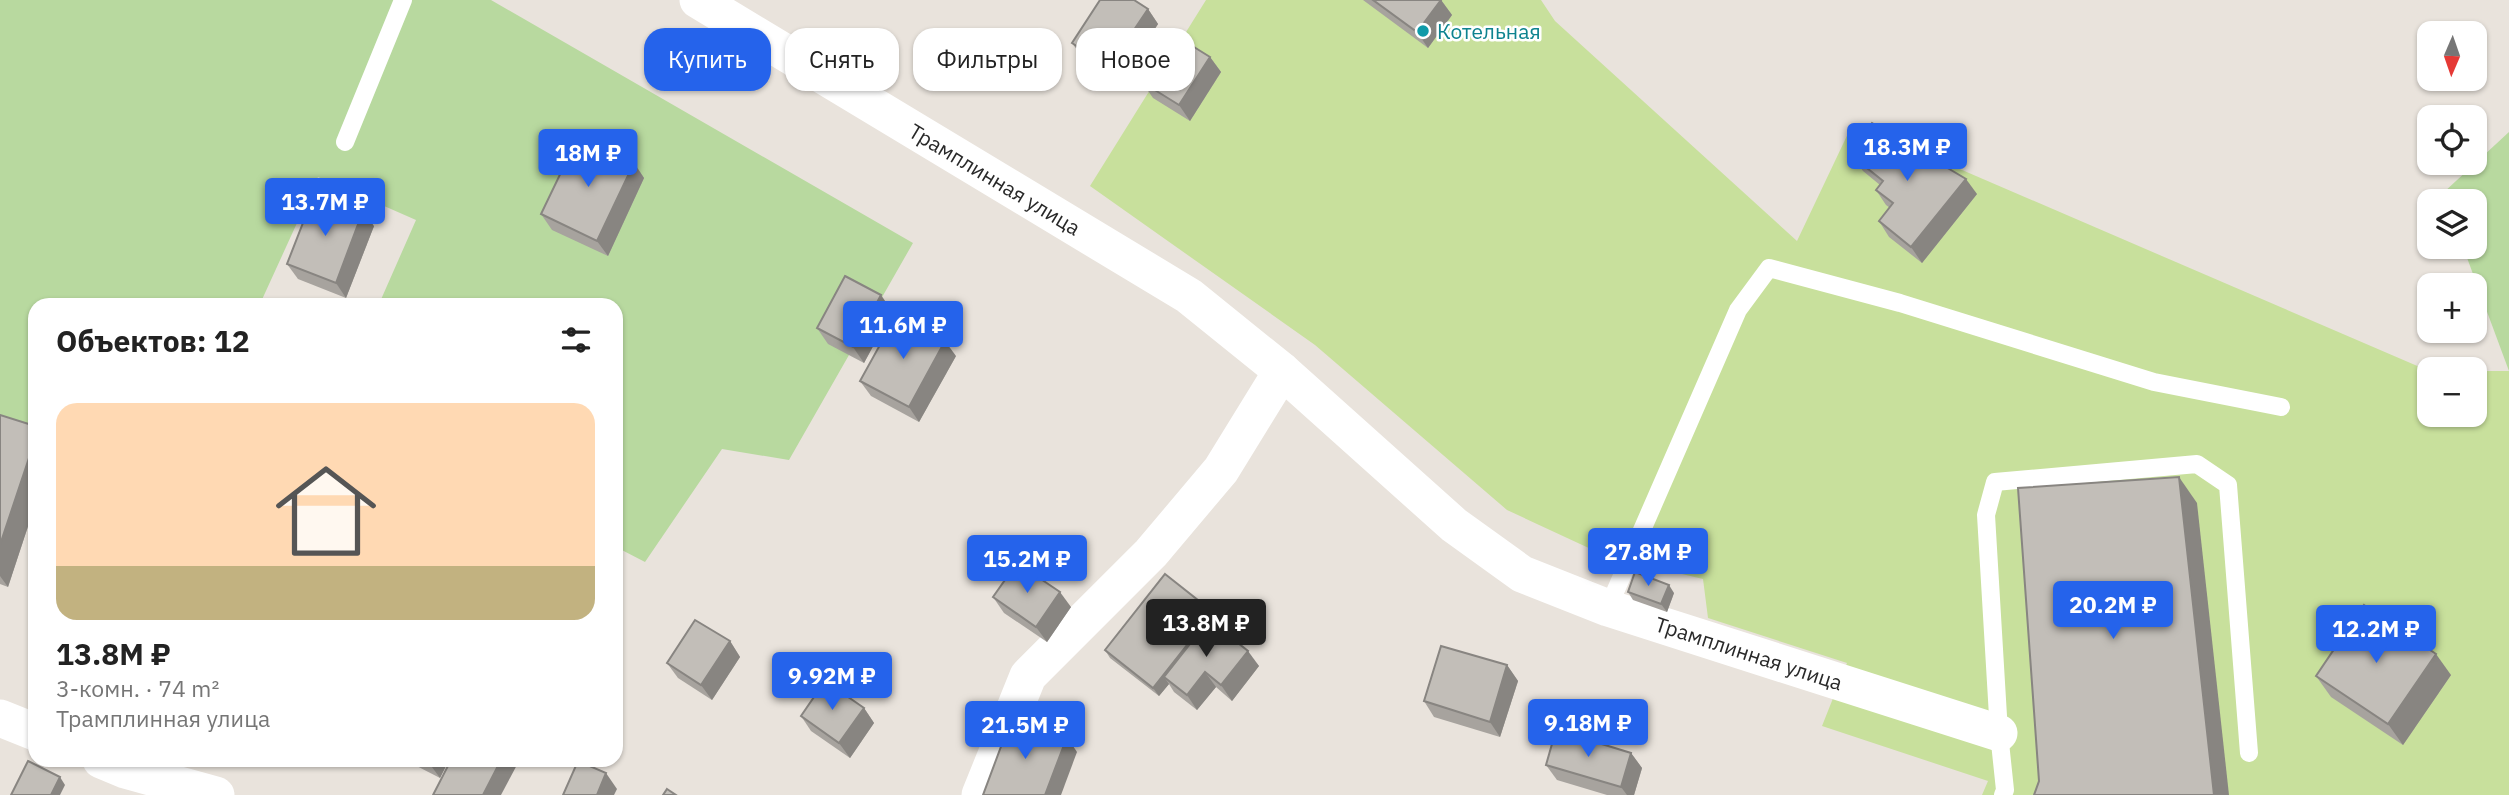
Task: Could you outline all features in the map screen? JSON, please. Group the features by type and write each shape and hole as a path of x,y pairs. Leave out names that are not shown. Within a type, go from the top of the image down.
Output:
{"street":[{"name":"Трамплинная улица","path":"698,0 1189,296 1282,371 1454,525 1522,574 1608,608 1999,733"},
{"path":"980,795 1028,676 1151,553 1221,470 1282,371"},
{"path":"0,718 28,729"},
{"path":"118,767 216,795"}],"lane":[{"path":"345,142 403,0"},
{"path":"1608,608 1738,310 1769,268 1900,303 2154,382 2281,407"},
{"path":"2003,795 2005,790 1986,515 1995,482 2197,464 2228,485 2249,753"}],"green space":[{"path":"0,0 491,0 644,88 644,91 649,91 913,243 789,460 722,449 645,562 623,551 623,298 382,298 416,220 318,177 263,298 28,298 28,445 0,447"},
{"path":"1206,0 1541,0 1555,21 1797,241 1853,123 2417,366 2417,427 2487,427 2487,371 2509,371 2509,795 1982,795 1988,781 1822,726 1847,663 1708,618 1703,579 1606,556 1507,510 1315,345 1090,186 1149,91 1195,91 1195,28 1189,28"},
{"path":"2509,132 2509,371 2487,312 2487,273 2473,273 2467,259 2487,259 2487,189 2447,189 2462,175 2487,175 2487,152"}],"building":[{"path":"1100,0 1134,0 1148,9 1135,28 1082,28"},
{"path":"1373,0 1441,0 1417,32"},
{"path":"1195,48 1210,57 1195,80"},
{"path":"1156,91 1188,91 1179,105"},
{"path":"1872,123 1966,179 1911,247 1879,221 1893,203 1876,190 1883,181 1852,156"},
{"path":"578,137 634,163 597,241 541,214"},
{"path":"315,192 363,211 336,283 287,264"},
{"path":"845,276 881,295 853,347 817,328"},
{"path":"897,314 945,341 909,407 860,381"},
{"path":"0,415 28,424 28,461 0,545"},
{"path":"2179,477 2214,795 2034,795 2039,781 2018,488"},
{"path":"1017,563 1060,592 1036,627 993,597"},
{"path":"1635,572 1669,585 1661,604 1628,592"},
{"path":"1165,574 1213,612 1153,688 1105,650"},
{"path":"2364,605 2436,654 2388,724 2316,676"},
{"path":"695,620 730,641 701,685 667,663"},
{"path":"1209,620 1248,651 1221,685 1205,672 1187,695 1164,677"},
{"path":"1441,646 1507,665 1490,722 1424,701"},
{"path":"825,681 864,708 839,743 801,716"},
{"path":"1012,717 1067,737 1045,795 983,795"},
{"path":"1556,730 1631,753 1621,787 1546,765"},
{"path":"28,761 28,767 40,767 60,777 51,795 11,795"},
{"path":"447,767 497,767 483,795 433,795"},
{"path":"575,767 592,767 606,773 597,795 563,795"},
{"path":"667,789 676,795 663,795"}],"place":[{"name":"Котельная","path":"1423,31"}]}
